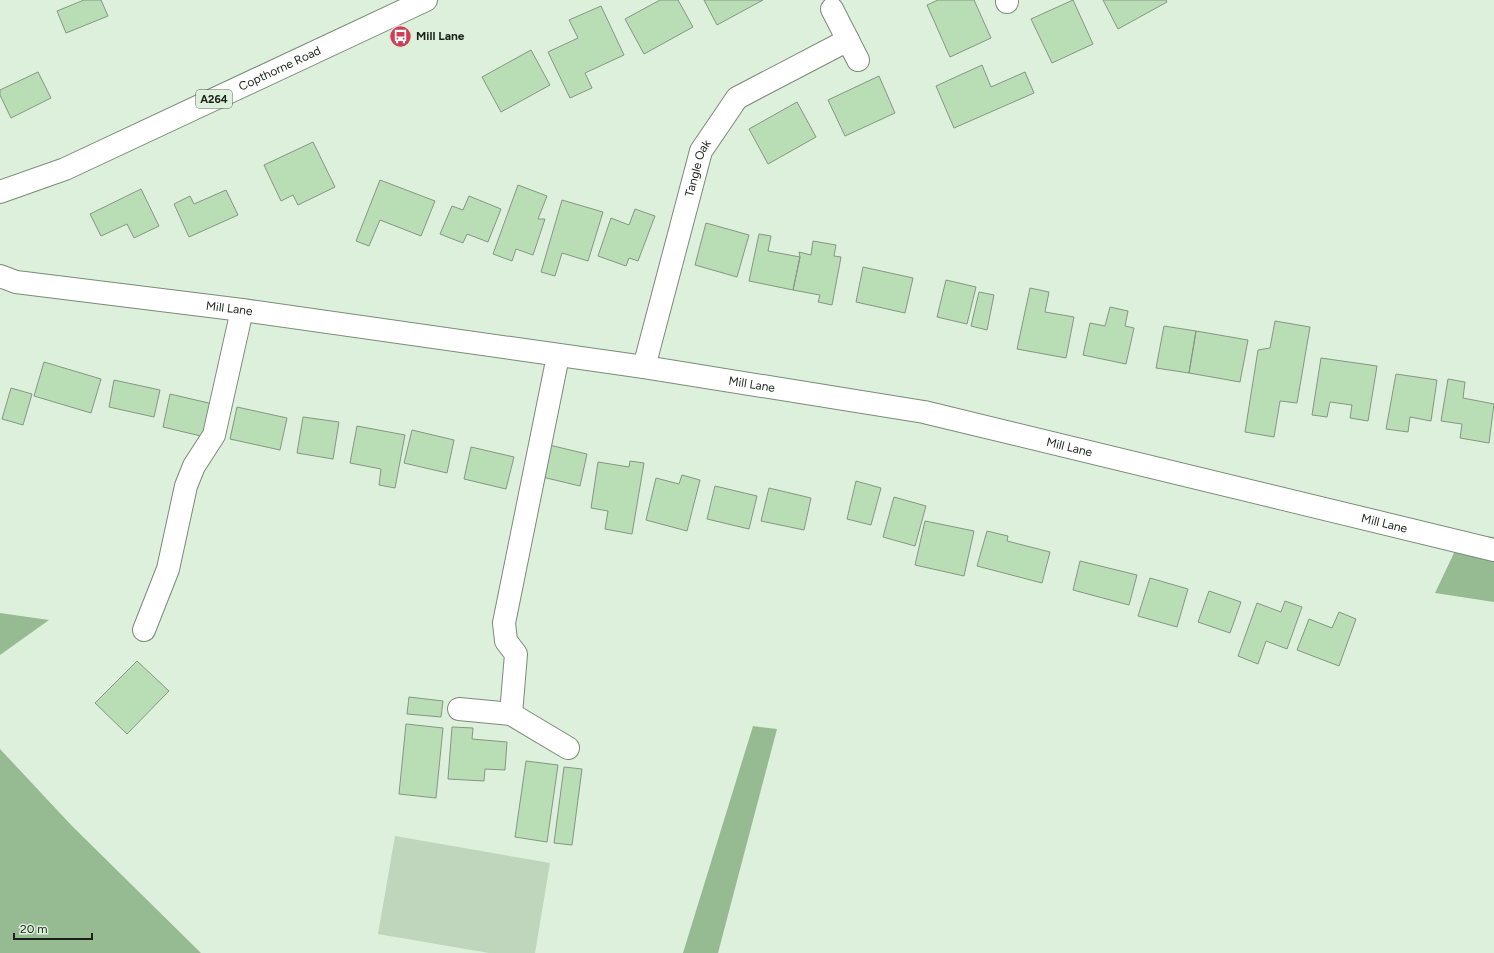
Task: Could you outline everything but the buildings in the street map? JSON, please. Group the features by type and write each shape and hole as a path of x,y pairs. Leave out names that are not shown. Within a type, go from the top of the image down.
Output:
{"main road":[{"name":"Copthorne Road","path":"0,192 65,169 426,0"},
{"path":"832,9 858,60"},
{"name":"Tangle Oak","path":"644,367 701,151 738,98 848,40"},
{"name":"Mill Lane","path":"0,276 16,282 242,310 644,367 924,412 1494,550"},
{"path":"144,630 168,569 186,486 194,466 214,435 242,310"},
{"path":"511,714 516,654 506,641 504,623 558,356"},
{"path":"459,709 511,714 568,748"}],"green space":[{"path":"1463,534 1494,537 1494,602 1435,593"},
{"path":"0,613 49,620 0,655"},
{"path":"753,726 777,729 718,953 683,953"},
{"path":"0,749 72,826 201,953 0,953"},
{"path":"395,836 550,863 535,953 489,953 378,934"}],"place":[{"name":"Mill Lane","path":"400,36"}]}
